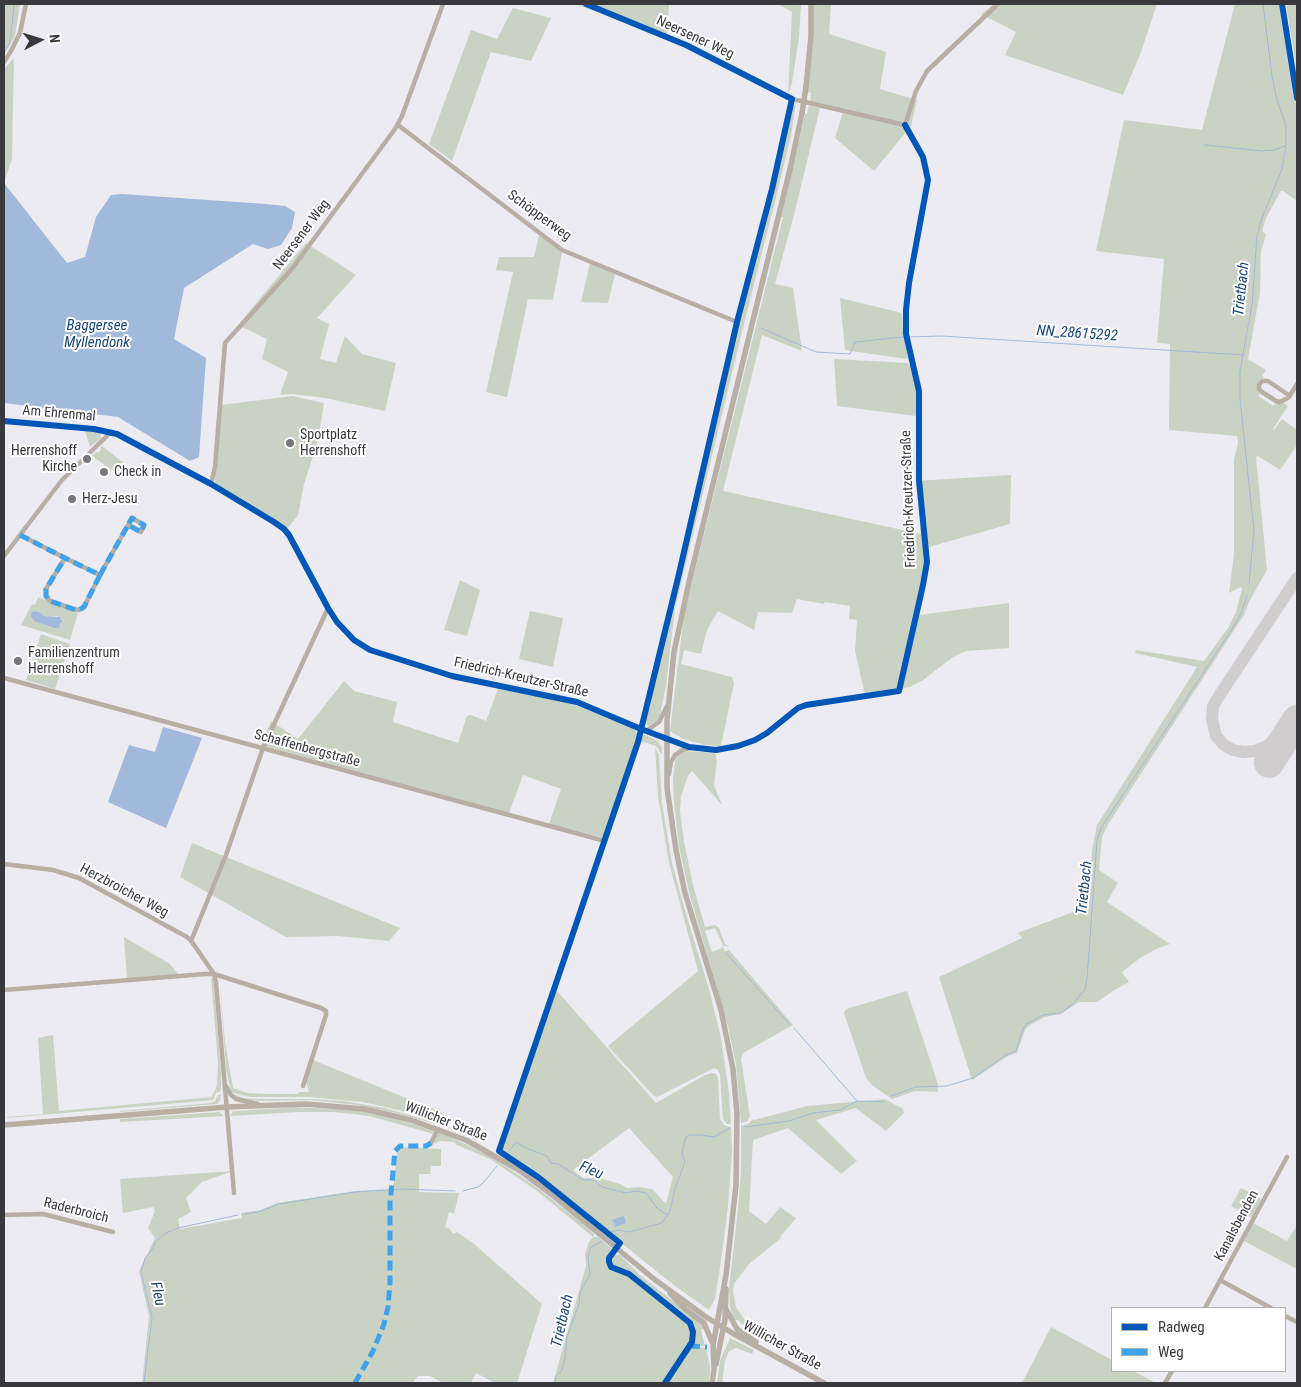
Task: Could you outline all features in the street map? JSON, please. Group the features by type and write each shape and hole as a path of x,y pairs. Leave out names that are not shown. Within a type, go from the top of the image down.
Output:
{"main road":[{"path":"806,4 811,18"},
{"path":"713,1346 726,1274 736,1185 737,1114 733,1069 726,1031 680,873 676,850 668,788 666,739 668,703 674,652 689,582 802,114 806,87 811,4"},
{"name":"Willicher Straße","path":"4,1125 227,1107 316,1104 356,1108 396,1116 438,1129 486,1150 525,1174 668,1290 723,1328 824,1383"},
{"path":"712,1383 726,1307 726,1274"},
{"path":"668,1290 674,1299 704,1324 710,1334 713,1346 714,1370"},
{"path":"726,1307 737,1328 771,1354"}],"street":[{"path":"4,62 20,33 26,4"},
{"name":"Neersener Weg","path":"211,484 215,467 225,343 291,270 398,125 443,4"},
{"name":"Neersener Weg","path":"586,4 686,45 792,100 905,125"},
{"path":"905,125 916,91 927,71 998,4"},
{"path":"1282,4 1297,98"},
{"name":"Schöpperweg","path":"398,125 562,250 737,322"},
{"name":"Friedrich-Kreutzer-Straße","path":"111,432 124,436 211,484 287,531 328,608 351,637 370,650 452,676 577,702 666,739 695,748 721,750 755,740 767,733 798,708 806,705 899,691 927,562 918,480 919,391 906,334 906,310 909,283 928,180 923,157 905,125"},
{"path":"1290,396 1267,380 1262,381 1259,385 1260,391 1278,402 1286,400 1290,396 1297,384"},
{"name":"Am Ehrenmal","path":"4,421 111,432"},
{"path":"4,556 66,475 111,432"},
{"path":"65,558 46,589 46,596 50,600 75,610 81,609 128,525"},
{"path":"20,535 100,575"},
{"path":"4,546 9,550"},
{"path":"191,940 226,855 263,748 328,608"},
{"name":"Schaffenbergstraße","path":"4,678 605,841"},
{"path":"646,731 659,722 668,703"},
{"name":"Friedrich-Kreutzer-Straße","path":"668,788 670,766 674,757 682,750 695,748"},
{"name":"Herzbroicher Weg","path":"4,864 47,869 79,878 191,940 214,974 216,983 227,1107"},
{"path":"4,990 214,974 325,1010 326,1015 303,1086"},
{"path":"224,1082 231,1095 236,1099 262,1105"},
{"path":"227,1107 234,1192"},
{"path":"431,1143 438,1129"},
{"name":"Kanalsbenden","path":"1270,1307 1220,1280 1286,1157"},
{"name":"Raderbroich","path":"4,1215 43,1214 113,1232"},
{"path":"1206,1307 1220,1280"},
{"path":"1165,1383 1171,1372"}],"green space":[{"path":"4,4 20,4 15,36 4,55"},
{"path":"573,4 669,4 667,39 614,17"},
{"path":"778,4 801,4 799,37 792,83 788,95 792,12"},
{"path":"812,4 831,4 829,34 886,52 880,89 917,100 911,126 874,171 835,138 843,112 820,108 810,102 811,93 808,92"},
{"path":"994,4 1157,4 1141,52 1123,95 1005,55 1016,32 981,14"},
{"path":"1235,4 1279,4 1293,95 1297,107 1297,201 1281,191 1266,218 1262,231 1266,234 1261,252 1260,293 1248,359 1266,370 1262,376 1264,378 1260,379 1257,384 1257,390 1260,393 1258,396 1273,406 1276,403 1284,403 1288,406 1273,429 1282,419 1297,430 1297,445 1280,470 1258,456 1256,457 1267,570 1244,615 1109,823 1102,837 1099,870 1118,883 1107,902 1170,944 1140,958 1122,972 1129,982 1097,1002 1079,1002 1061,1014 1045,1017 1030,1025 1025,1030 1017,1053 1008,1056 972,1080 939,977 1022,938 1018,933 1089,906 1092,850 1097,825 1197,667 1135,653 1136,650 1204,661 1228,628 1236,612 1242,589 1241,587 1229,593 1234,554 1234,459 1238,443 1237,436 1169,430 1170,344 1157,343 1164,259 1096,251 1124,120 1202,130"},
{"path":"1287,4 1297,4 1297,70 1287,10"},
{"path":"513,8 551,18 531,61 491,52 452,161 429,144 471,30 497,39"},
{"path":"14,58 12,159 4,183 4,69"},
{"path":"796,103 791,136 675,608 666,686 660,715 658,720 648,726 646,721 664,641 675,577 791,110"},
{"path":"809,106 820,108 775,284 793,288 802,351 762,335 723,491 921,534 916,481 1011,475 1010,524 929,547 929,564 919,615 1009,603 1009,648 966,651 953,657 923,680 910,687 865,695 855,651 857,620 849,619 850,606 797,599 792,613 758,612 754,630 718,611 707,630 701,654 684,650 681,664 732,677 734,683 721,746 705,745 683,739 670,731 684,614 783,217 781,217 805,114 807,114"},
{"path":"539,235 562,252 553,300 528,299 507,397 486,392 513,272 496,270 499,257 534,257"},
{"path":"306,243 356,275 317,318 329,324 320,359 336,363 345,336 362,354 396,363 385,411 325,398 292,394 280,395 288,372 262,359 267,339 238,325"},
{"path":"590,263 615,274 608,303 581,302"},
{"path":"840,298 902,313 903,333 908,357 906,359 845,350"},
{"path":"834,359 907,363 912,367 917,390 916,416 837,406"},
{"path":"292,396 324,403 318,441 304,484 298,515 288,528 216,485 215,480 221,405"},
{"path":"85,431 100,433 101,438 90,447"},
{"path":"102,446 124,463 119,475 92,456 102,449 100,448"},
{"path":"460,580 480,590 467,636 444,630"},
{"path":"38,597 78,613 70,640 21,625 32,604 35,605","holes":["41,613 44,616 57,616 63,620 52,627 36,622"]},
{"path":"530,611 563,618 553,667 519,659"},
{"path":"41,634 70,644 55,689 26,680"},
{"path":"344,681 354,691 397,702 393,722 458,743 467,716 471,715 486,721 498,689 565,701 635,729 637,733 636,741 605,838 549,824 561,789 523,775 509,813 261,745 271,721 298,739"},
{"path":"643,734 658,741 662,748 661,754 654,745 640,741"},
{"path":"655,747 659,755 662,803 672,863 710,993 721,1038 729,1093 731,1124 727,1124 723,1119 718,1070 714,1068 657,1097 608,1046 698,971 669,863 658,796"},
{"path":"680,752 715,753 717,760 714,785 722,805 692,771 688,776 681,796 680,811 684,842 693,885 705,927 715,925 719,928 725,944 729,946 723,946 725,951 729,950 793,1025 743,1053 741,1059 750,1116 748,1121 741,1123 736,1063 728,1027 689,892 679,846 673,780 675,761","holes":["715,928 723,945 722,948 712,952 705,931"]},
{"path":"192,843 400,928 389,941 338,936 286,937 180,877"},
{"path":"124,937 170,964 179,975 127,979"},
{"path":"211,978 213,979 214,986 221,1072 221,1091 216,1093 213,1100 7,1118 43,1114 38,1038 53,1035 59,1111 212,1097 217,1085 218,1063"},
{"path":"220,985 225,1042 233,1088 248,1093 266,1094 309,1092 306,1081 313,1060 443,1113 439,1122 407,1112 363,1102 308,1097 250,1097 231,1092 226,1069"},
{"path":"557,991 656,1103 705,1075 712,1073 716,1074 718,1078 720,1119 724,1125 731,1127 732,1152 728,1207 721,1261 715,1299 709,1310 675,1286 545,1182 501,1152 554,994","holes":["629,1128 673,1177 666,1204 652,1189 627,1188 599,1178 583,1178 573,1170"]},
{"path":"907,991 938,1084 938,1092 915,1091 892,1099 873,1086 866,1078 844,1013 846,1009"},
{"path":"221,1094 220,1101 217,1104 120,1112 211,1103"},
{"path":"234,1094 242,1098 344,1101 385,1108 436,1123 357,1105 309,1100 261,1101 240,1099"},
{"path":"885,1099 903,1109 904,1113 886,1131 856,1108 816,1120 857,1161 841,1174 788,1128 753,1140 749,1211 766,1224 780,1207 796,1218 781,1238 749,1264 734,1284 733,1291 736,1307 746,1322 756,1331 778,1343 776,1347 753,1334 738,1320 734,1320 730,1308 729,1288 741,1171 741,1126 748,1124 753,1119 807,1106"},
{"path":"294,1107 355,1110 372,1113 417,1125 433,1131 434,1134 369,1116 334,1112 230,1116 233,1111"},
{"path":"219,1112 224,1116 120,1122 120,1119"},
{"path":"440,1132 494,1158 540,1190 587,1227 594,1234 594,1237 598,1237 611,1248 607,1261 609,1267 631,1277 685,1320 691,1328 691,1341 664,1383 553,1383 586,1266 585,1254 588,1244 593,1237 537,1191 490,1159 454,1142 439,1141 435,1144 434,1142"},
{"path":"400,1147 441,1149 441,1166 431,1166 430,1174 419,1174 419,1192 459,1193 454,1214 449,1212 445,1227 450,1229 453,1234 457,1232 473,1243 542,1304 517,1383 495,1383 476,1373 471,1383 443,1383 430,1376 418,1376 412,1383 142,1383 149,1316 139,1271 155,1238 148,1228 155,1211 153,1207 123,1213 120,1179 233,1171 202,1182 186,1198 191,1212 178,1219 180,1229 242,1218 241,1213 261,1210 277,1203 355,1191 390,1189 393,1191 397,1152"},
{"path":"1241,1188 1260,1198 1261,1201 1252,1218 1231,1206"},
{"path":"1253,1223 1287,1241 1297,1225 1297,1269 1244,1241"},
{"path":"614,1254 620,1255 641,1276 699,1321 704,1328 701,1330 705,1346 692,1345 694,1332 691,1323 686,1318 631,1274 612,1265 611,1258"},
{"path":"1051,1327 1111,1359 1111,1372 1135,1372 1156,1383 1022,1383"},
{"path":"730,1338 754,1350 752,1354 736,1348 729,1351 725,1361 722,1383 717,1383 720,1361"},
{"path":"691,1347 706,1348 710,1367 709,1383 666,1383"}],"water":[{"name":"Baggersee Myllendonk","path":"4,183 67,263 85,257 96,217 111,195 122,194 266,204 285,206 295,212 292,228 281,245 268,249 253,244 184,288 174,339 206,358 199,457 190,461 118,417 4,403"},
{"path":"35,611 44,616 60,617 63,622 60,623 59,628 55,628 36,622 31,617 31,613"},
{"path":"163,727 202,738 166,828 108,802 129,745 155,752"},
{"path":"624,1216 626,1223 615,1227 612,1220"}],"waterway":[{"path":"4,52 11,36 14,4"},
{"name":"Trietbach","path":"1249,583 1254,531 1240,399 1240,371 1252,305 1257,235 1282,169 1286,145 1286,126 1277,100 1272,76 1263,4"},
{"path":"1205,145 1262,151 1274,150 1285,146"},
{"name":"NN_28615292","path":"761,328 816,352 850,354 855,342 903,337"},
{"name":"NN_28615292","path":"909,337 942,336 1243,355"},
{"name":"Trietbach","path":"891,1096 916,1087 947,1086 973,1078 1006,1055 1016,1051 1026,1024 1043,1015 1060,1013 1073,1004 1085,989 1097,841 1101,828 1234,626 1247,596"},
{"path":"726,953 790,1025"},
{"path":"794,1028 857,1101"},
{"name":"Trietbach","path":"745,1127 789,1121 813,1113 840,1110 857,1101 884,1102"},
{"name":"Trietbach","path":"611,1232 618,1230 629,1232 662,1223 670,1211 675,1189 685,1162 682,1153 686,1137 691,1135 714,1137 730,1128"},
{"name":"Fleu","path":"509,1151 516,1142 547,1156 551,1163 558,1164 583,1180 596,1181 602,1187 626,1193 636,1191 646,1193 657,1208 667,1215"},
{"name":"Fleu","path":"463,1191 478,1187 497,1166"},
{"name":"Fleu","path":"245,1214 258,1212 279,1204 355,1192 401,1189 455,1191"},
{"name":"Fleu","path":"144,1383 152,1317 141,1272 145,1258 156,1241 166,1233 178,1228 238,1215"},
{"name":"Trietbach","path":"555,1383 556,1376 562,1370 567,1337 579,1304 580,1292 590,1275 588,1257 590,1248 602,1241"}],"taxiway":[{"path":"1295,724 1267,746 1255,751 1244,752 1233,750 1224,745 1216,736 1212,719 1213,706 1219,696 1297,578"}],"runway":[{"path":"1269,763 1297,720"}],"marked path":[{"path":"100,575 128,525 141,532 144,525 132,518 128,525"},
{"path":"20,535 100,575 84,607 79,610 50,601 46,596 46,589 65,558"},
{"path":"355,1383 373,1351 384,1324 388,1307 390,1283 390,1203 395,1151 400,1146 426,1146 431,1143"},
{"path":"690,1346 707,1347"}],"cycle path":[{"path":"586,4 686,45 792,99 772,189 737,322 638,742 499,1151 538,1177 620,1243 609,1258 611,1267 629,1274 690,1323 693,1332 692,1342 665,1383"},
{"path":"1282,4 1297,98"},
{"path":"4,421 94,429 117,434 211,484 274,522 289,535 337,622 354,640 370,650 452,676 577,702 689,747 716,750 738,746 767,733 798,708 806,705 899,691 927,562 919,480 919,391 906,334 906,310 909,283 928,180 923,157 905,125"}],"place":[{"name":"Sportplatz Herrenshoff","path":"290,443"},
{"name":"Herrenshoff Kirche","path":"87,459"},
{"name":"Check in","path":"104,472"},
{"name":"Herz-Jesu","path":"72,499"},
{"name":"Familienzentrum Herrenshoff","path":"18,661"}]}
